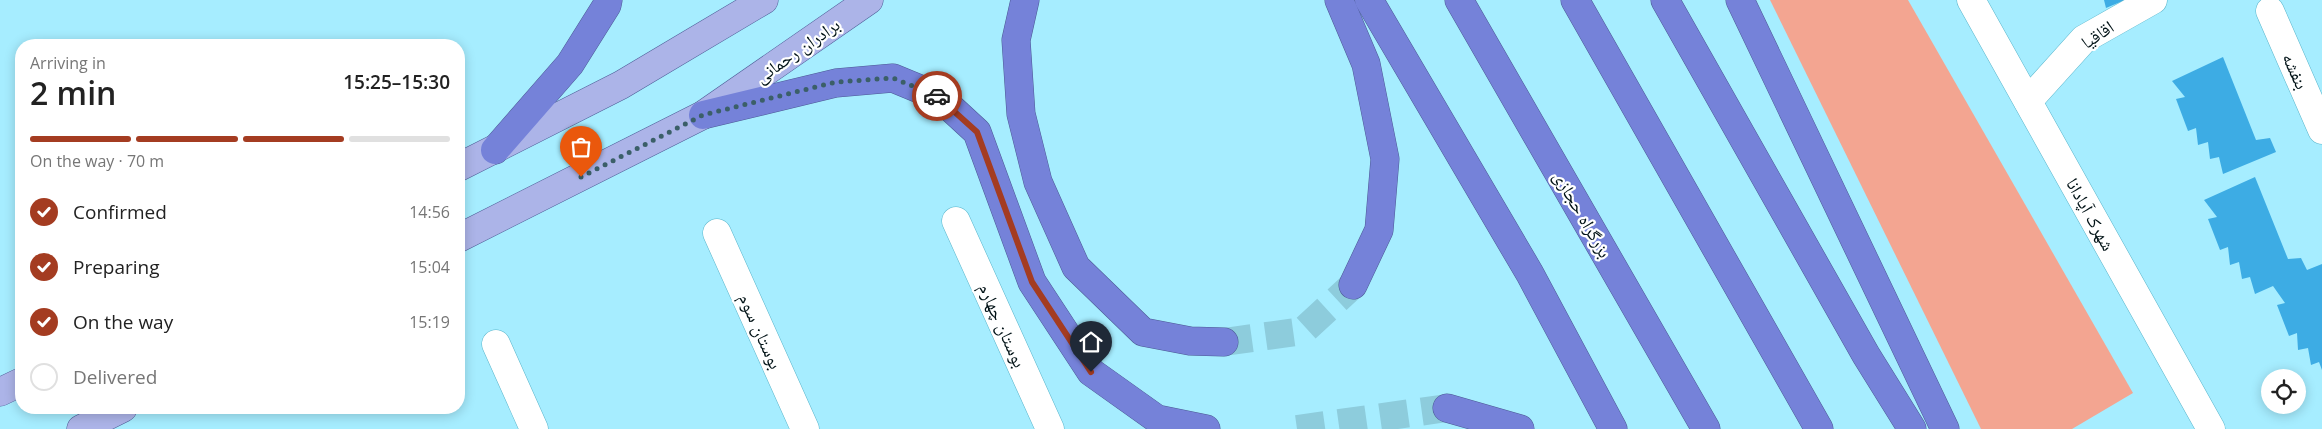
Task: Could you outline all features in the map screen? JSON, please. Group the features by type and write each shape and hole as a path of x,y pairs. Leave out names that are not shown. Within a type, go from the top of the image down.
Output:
{"highway":[{"path":"495,150 570,64 607,5 608,0"},
{"path":"1025,0 1016,40 1021,114 1038,182 1076,267 1143,332 1190,341 1224,342"},
{"path":"1339,0 1366,64 1385,159 1379,230 1353,285"},
{"path":"1369,0 1530,274 1613,429"},
{"name":"بزرگراه حجازی","path":"1458,0 1706,429"},
{"path":"1574,0 1819,429"},
{"path":"1665,0 1866,356 1912,429"},
{"path":"1740,0 1945,429"},
{"path":"703,115 846,82 893,78 939,97 977,132 1032,282 1091,372 1157,420 1206,429"},
{"path":"1448,408 1520,429"}],"main road":[{"path":"465,164 621,85 764,0"},
{"name":"برادران رحمانی","path":"465,235 703,115 869,0"},
{"path":"0,392 15,385"},
{"path":"81,429 111,414"}],"street":[{"name":"شهرک آپادانا","path":"1970,0 2212,429"},
{"name":"اقاقیا","path":"2028,102 2084,39 2153,0"},
{"name":"بنفشه","path":"2270,11 2322,130"},
{"name":"بوستان چهارم","path":"956,221 1050,429"},
{"name":"بوستان سوم","path":"716,233 805,429"},
{"path":"496,344 534,429"}],"shaded area":[{"path":"1770,0 1908,0 2133,393 2072,429 1981,429"}],"building":[{"path":"2104,0 2125,0 2106,8"},
{"path":"2223,57 2256,140 2270,138 2276,152 2223,174 2219,157 2210,159 2208,142 2198,145 2196,128 2188,131 2176,99 2185,97 2172,81"},
{"path":"2255,177 2288,259 2301,258 2307,270 2322,264 2322,370 2319,362 2311,365 2308,348 2298,350 2297,333 2289,336 2277,305 2285,303 2273,286 2255,294 2250,277 2242,279 2239,262 2230,265 2228,247 2220,250 2208,219 2217,217 2204,200"}],"tunnel":[{"path":"1224,342 1303,331 1353,285"},
{"path":"1297,429 1447,408"}],"way so far":[{"path":"581,177 703,115 836,82 893,78 937,96"}],"route":[{"path":"937,96 977,132 1032,282 1091,372"}]}
